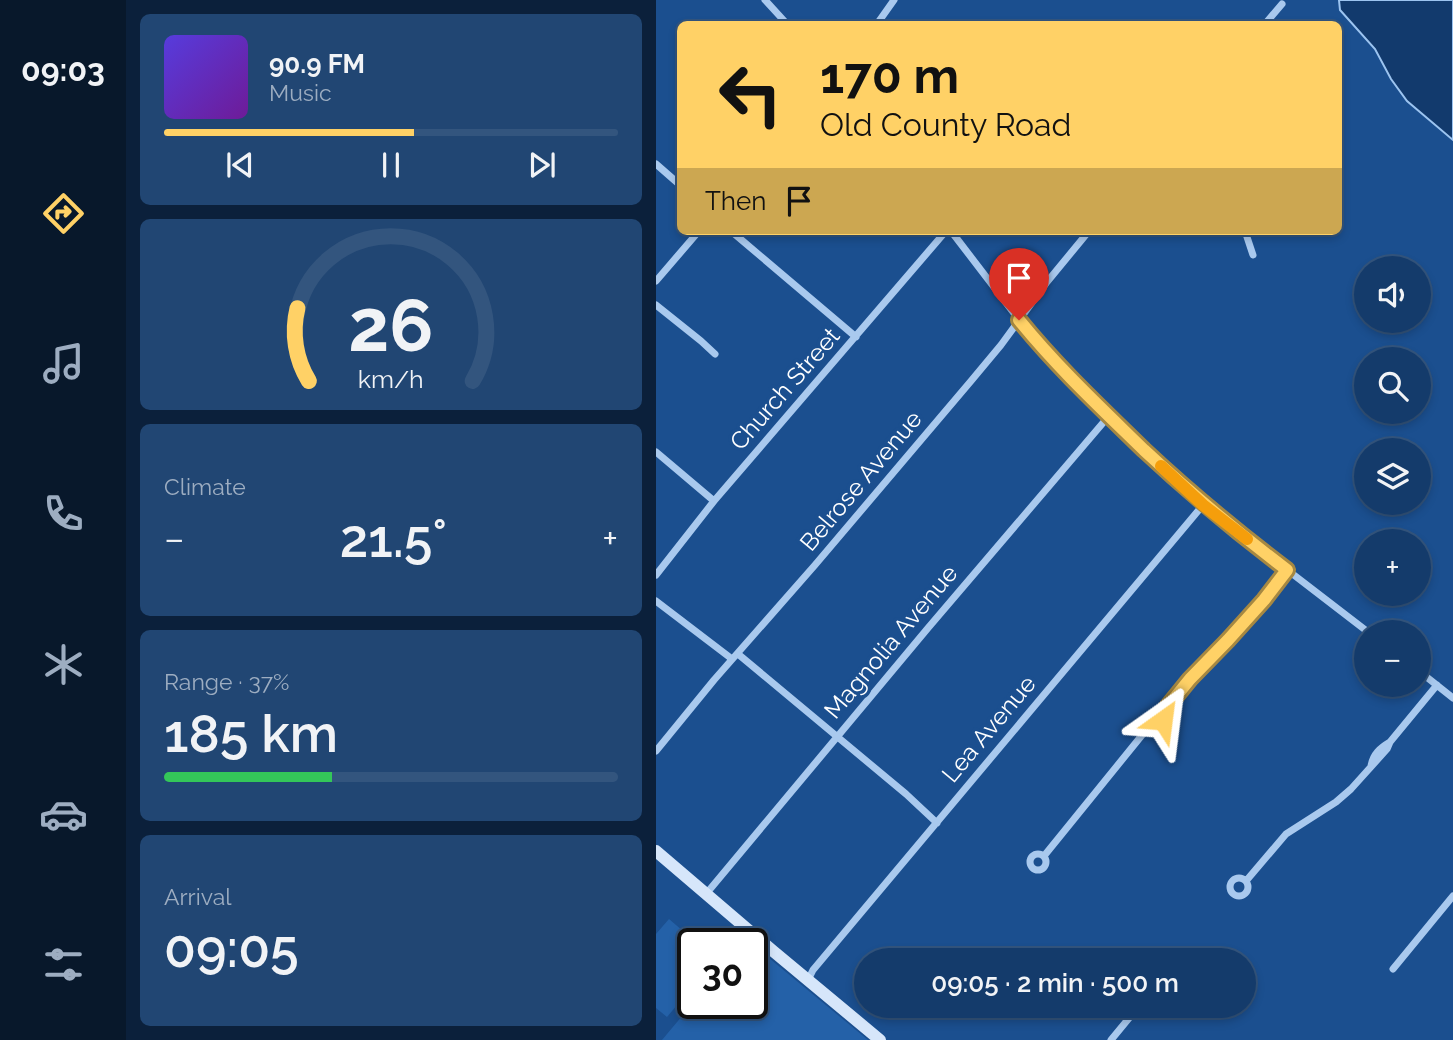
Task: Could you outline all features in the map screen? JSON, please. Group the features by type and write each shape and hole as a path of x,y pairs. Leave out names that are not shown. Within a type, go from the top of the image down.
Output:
{"main road":[{"path":"656,851 880,1040"}],"street":[{"path":"764,0 784,21"},
{"path":"879,21 894,0"},
{"path":"1268,21 1282,4"},
{"path":"656,164 677,182"},
{"path":"656,281 696,235"},
{"path":"736,235 856,337"},
{"name":"Church Street","path":"656,575 714,500 945,235"},
{"path":"951,235 1055,363 1108,417 1203,505 1354,621"},
{"name":"Belrose Avenue","path":"656,751 971,382 1086,235"},
{"path":"1246,235 1253,255"},
{"path":"656,305 714,354"},
{"name":"Magnolia Avenue","path":"706,894 1108,417"},
{"path":"656,452 714,500"},
{"name":"Lea Avenue","path":"808,980 1203,505"},
{"path":"1147,729 1152,730 1159,726 1164,711 1190,679 1264,600 1287,570"},
{"path":"656,601 735,657 837,736 937,823"},
{"path":"1431,680 1453,698"},
{"path":"1246,881 1286,834 1336,802 1351,789 1387,750 1390,742 1437,685"},
{"path":"1044,856 1147,729 1151,716 1164,711"},
{"path":"1393,969 1453,896"},
{"path":"1111,1040 1129,1018"}],"shaded area":[{"path":"1339,0 1453,0 1453,140 1407,101 1375,49 1340,10"},
{"path":"669,919 680,928 677,928 677,1005 667,1017 656,1008 656,934"},
{"path":"768,957 868,1040 662,1040 680,1019 768,1019"}],"slow traffic":[{"path":"1161,466 1203,505 1247,539"}],"route":[{"path":"1019,320 1055,363 1159,465 1203,505 1287,570 1264,600 1190,679 1164,711 1163,720"}]}
